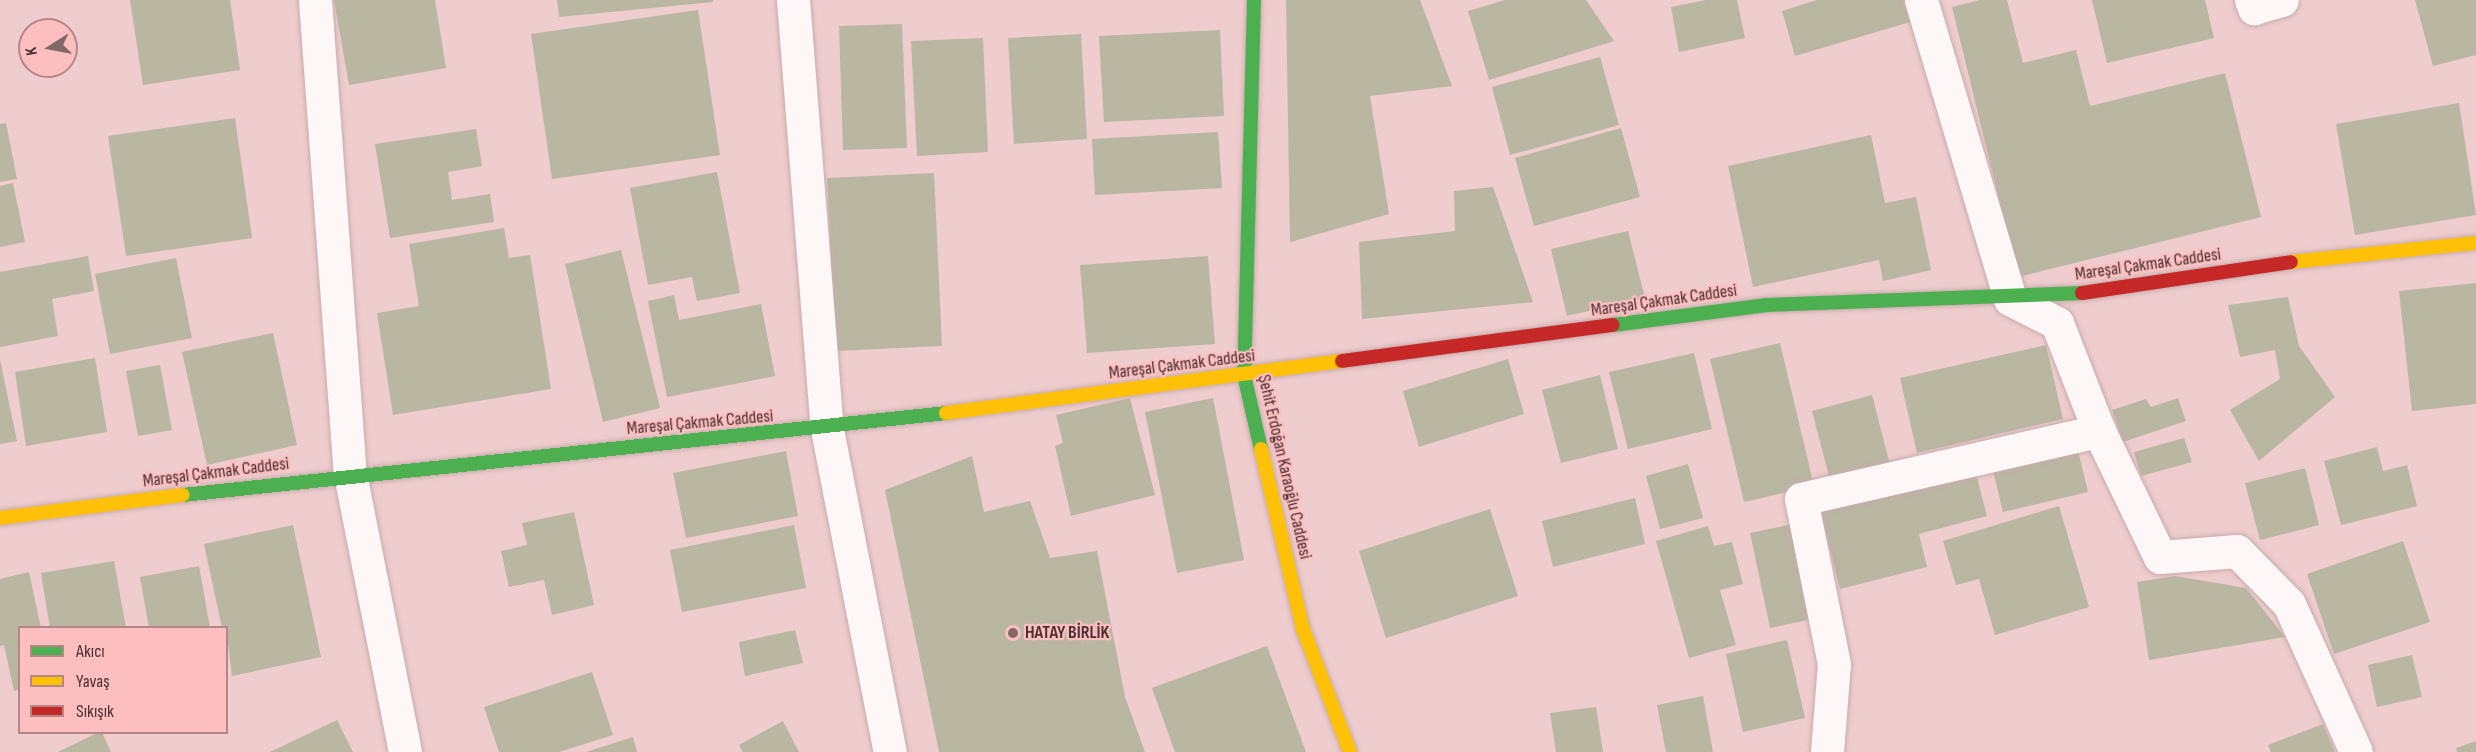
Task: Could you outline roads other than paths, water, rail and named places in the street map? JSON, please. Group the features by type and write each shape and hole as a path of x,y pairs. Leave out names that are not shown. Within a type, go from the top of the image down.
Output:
{"street":[{"path":"315,0 350,474 405,752"},
{"path":"793,0 827,429 890,752"},
{"name":"Şehit Erdoğan Karaoğlu Caddesi","path":"1254,0 1244,375 1302,629 1350,752"},
{"path":"1921,0 2010,299 2057,323 2099,431 2160,557 2237,551 2289,604 2356,752"},
{"path":"2251,0 2254,8 2282,0"},
{"name":"Mareşal Çakmak Caddesi","path":"0,518 350,474 827,429 1767,305 2010,299 2300,261 2476,243"},
{"path":"1827,752 1834,664 1801,499 2099,431"}],"place":[{"name":"HATAY BİRLİK","path":"1013,633"}]}
